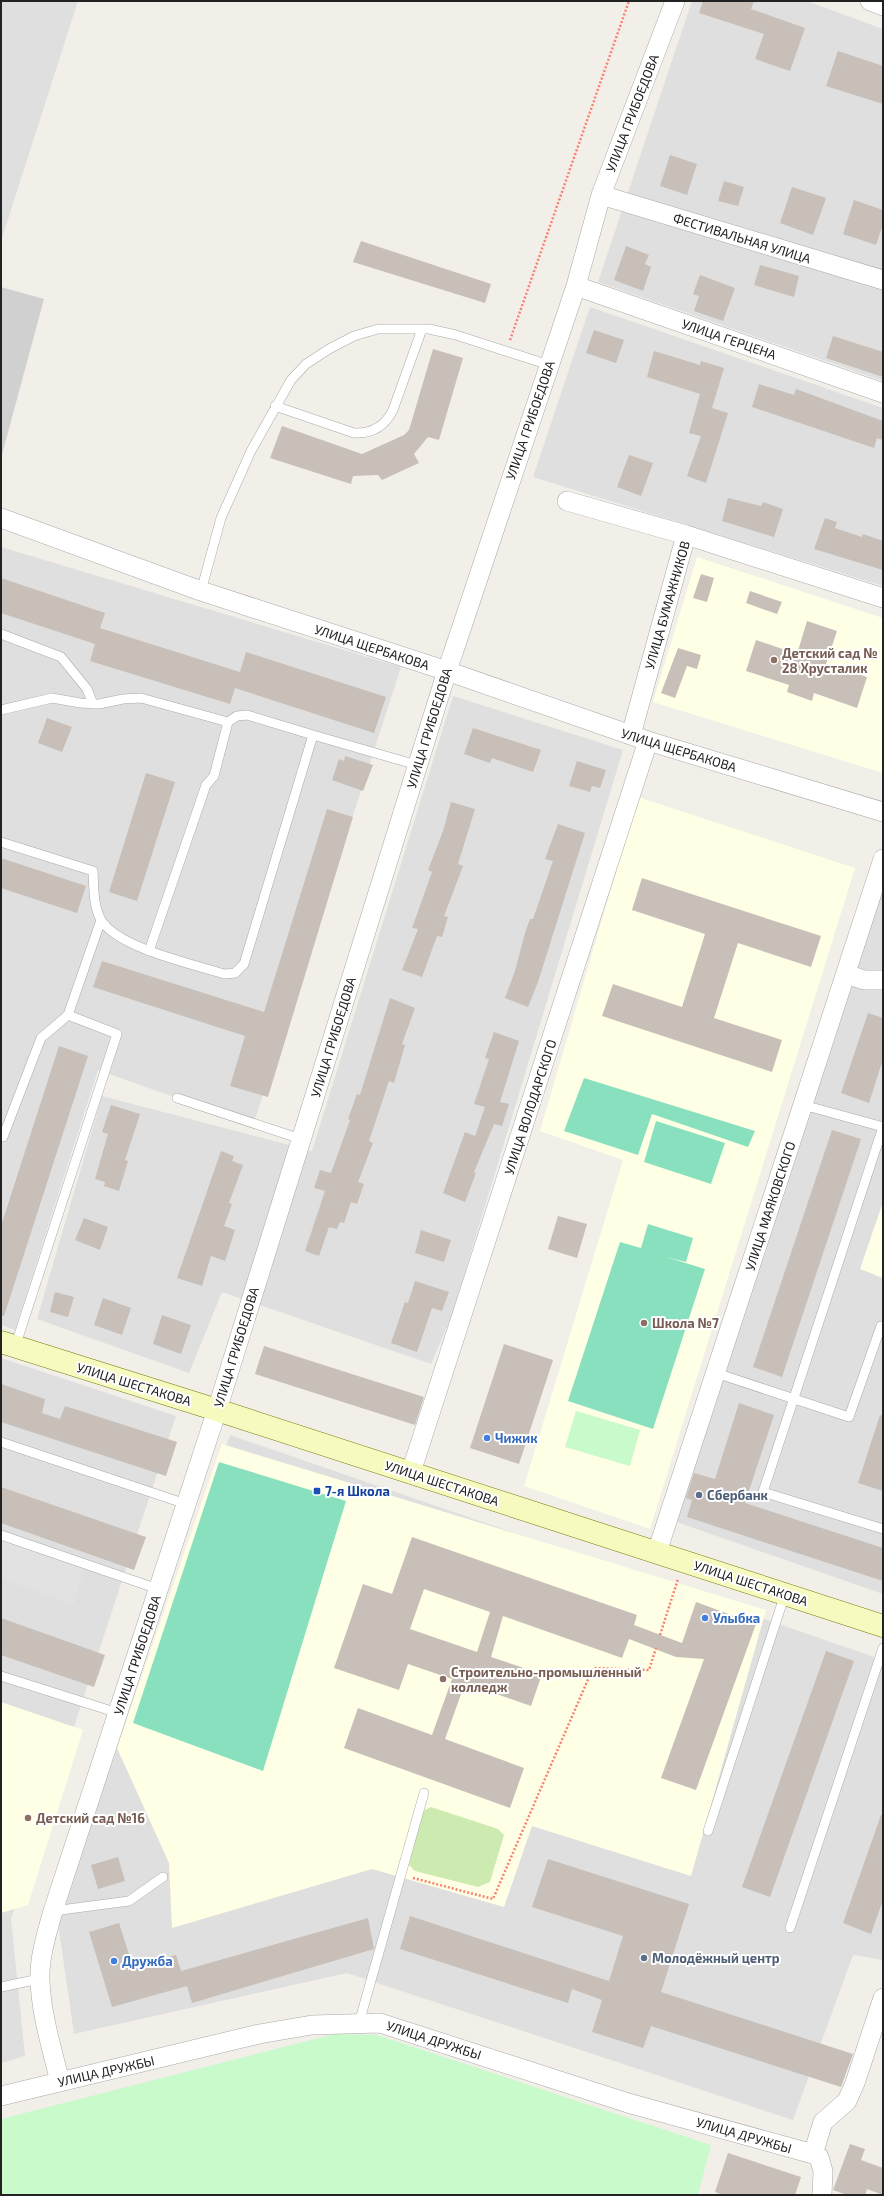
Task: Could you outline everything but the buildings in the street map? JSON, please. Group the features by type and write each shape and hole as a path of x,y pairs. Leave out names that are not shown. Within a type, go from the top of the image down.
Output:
{"main road":[{"name":"УЛИЦА ШЕСТАКОВА","path":"8,1345 411,1472 883,1626"}],"street":[{"name":"УЛИЦА ГРИБОЕДОВА","path":"60,2082 44,2013 39,1979 44,1946 53,1911 217,1410 447,671 576,286 602,194 675,1"},
{"path":"870,1 883,6"},
{"name":"ФЕСТИВАЛЬНАЯ УЛИЦА","path":"602,194 883,280"},
{"name":"УЛИЦА ГЕРЦЕНА","path":"576,286 883,393"},
{"path":"567,501 686,535"},
{"name":"УЛИЦА ЩЕРБАКОВА","path":"1,518 201,591 447,671 640,738 883,812"},
{"name":"УЛИЦА БУМАЖНИКОВ","path":"640,738 686,535 883,598"},
{"name":"УЛИЦА ВОЛОДАРСКОГО","path":"411,1472 640,738"},
{"name":"УЛИЦА МАЯКОВСКОГО","path":"657,1552 883,859"},
{"path":"846,974 864,980 883,980"},
{"path":"822,2195 824,2171 818,2157 813,2154 823,2122 847,2101 856,2083 882,2003"},
{"name":"УЛИЦА ДРУЖБЫ","path":"1,2096 260,2034 312,2025 380,2023 628,2103 813,2154"}],"lane":[{"path":"275,406 354,433 365,434 376,429 388,420 393,410 422,328"},
{"path":"201,591 222,518 251,451 291,380 306,364 354,336 378,329 422,328 456,335 549,365"},
{"path":"1,634 62,657 86,689 94,704"},
{"path":"1,710 52,698 94,704 141,698 228,722"},
{"path":"149,951 206,785 214,776 228,722 237,716 247,715 417,766"},
{"path":"1,842 93,871 94,896 101,920 116,934 149,951 224,974 235,973 244,964 313,735"},
{"path":"1,1136 2,1137 41,1038 68,1016 101,920"},
{"path":"8,1345 117,1034 68,1016"},
{"path":"177,1098 301,1140"},
{"path":"803,1105 883,1127 763,1492 883,1529"},
{"path":"716,1373 849,1417 881,1326"},
{"path":"1,1442 186,1504"},
{"path":"1,1535 158,1590"},
{"path":"708,1831 785,1594"},
{"path":"790,1928 883,1648"},
{"path":"1,1676 118,1713"},
{"path":"359,2023 399,1874 424,1793"},
{"path":"53,1911 129,1901 163,1877"},
{"path":"1,1988 39,1979"}],"path":[{"path":"506,352 629,1"},
{"path":"660,1635 679,1576"},
{"path":"399,1874 493,1899 593,1668 648,1670 656,1648"}],"shaded area":[{"path":"1,1 78,1 1,241"},
{"path":"692,1 807,1 883,29 883,381 598,282"},
{"path":"1,287 44,299 1,458"},
{"path":"590,307 883,408 883,586 533,477"},
{"path":"1,547 401,667 253,1125 98,1070 15,1330 1,1325"},
{"name":"Детский сад № 28 Хрусталик","path":"697,557 883,618 883,773 653,702"},
{"path":"453,696 623,750 452,1315 431,1364 222,1292 189,1373 37,1319 102,1096 312,1151"},
{"name":"Школа №7","path":"638,797 855,868 650,1529 524,1486 623,1160 540,1131"},
{"path":"883,884 883,1594 665,1518"},
{"path":"883,1202 883,1278 860,1269"},
{"path":"1,1358 176,1416 11,1919 25,2056 1,2063"},
{"path":"230,1435 883,1660 883,1960 853,1955 793,2120 347,1973 74,2034 57,1916"},
{"name":"Строительно-промышленный колледж","path":"222,1444 766,1610 691,1876 532,1826 504,1907 372,1869 172,1928 169,1863 117,1748"},
{"path":"1,1539 85,1567 74,1605 1,1578"},
{"name":"Детский сад №16","path":"1,1702 83,1730 28,1905 1,1913"}],"green space":[{"path":"584,1078 755,1131 748,1147 652,1114 638,1155 564,1131"},
{"path":"656,1121 725,1143 711,1184 644,1162"},
{"path":"648,1224 693,1238 686,1262 666,1257 705,1269 653,1429 568,1401 620,1242 641,1248"},
{"path":"576,1411 640,1430 630,1466 565,1447"},
{"path":"219,1462 346,1501 263,1771 133,1723"},
{"path":"431,1807 498,1829 504,1835 490,1882 478,1887 415,1871 409,1865 423,1811"},
{"path":"335,2034 377,2035 711,2145 698,2195 1,2195 1,2119"}],"place":[{"name":"Детский сад № 28 Хрусталик","path":"774,660"},
{"name":"Школа №7","path":"644,1323"},
{"name":"Чижик","path":"487,1438"},
{"name":"7-я Школа","path":"317,1491"},
{"name":"Сбербанк","path":"699,1495"},
{"name":"Улыбка","path":"705,1618"},
{"name":"Строительно-промышленный колледж","path":"443,1679"},
{"name":"Детский сад №16","path":"28,1818"},
{"name":"Молодёжный центр","path":"644,1958"},
{"name":"Дружба","path":"114,1961"}]}
